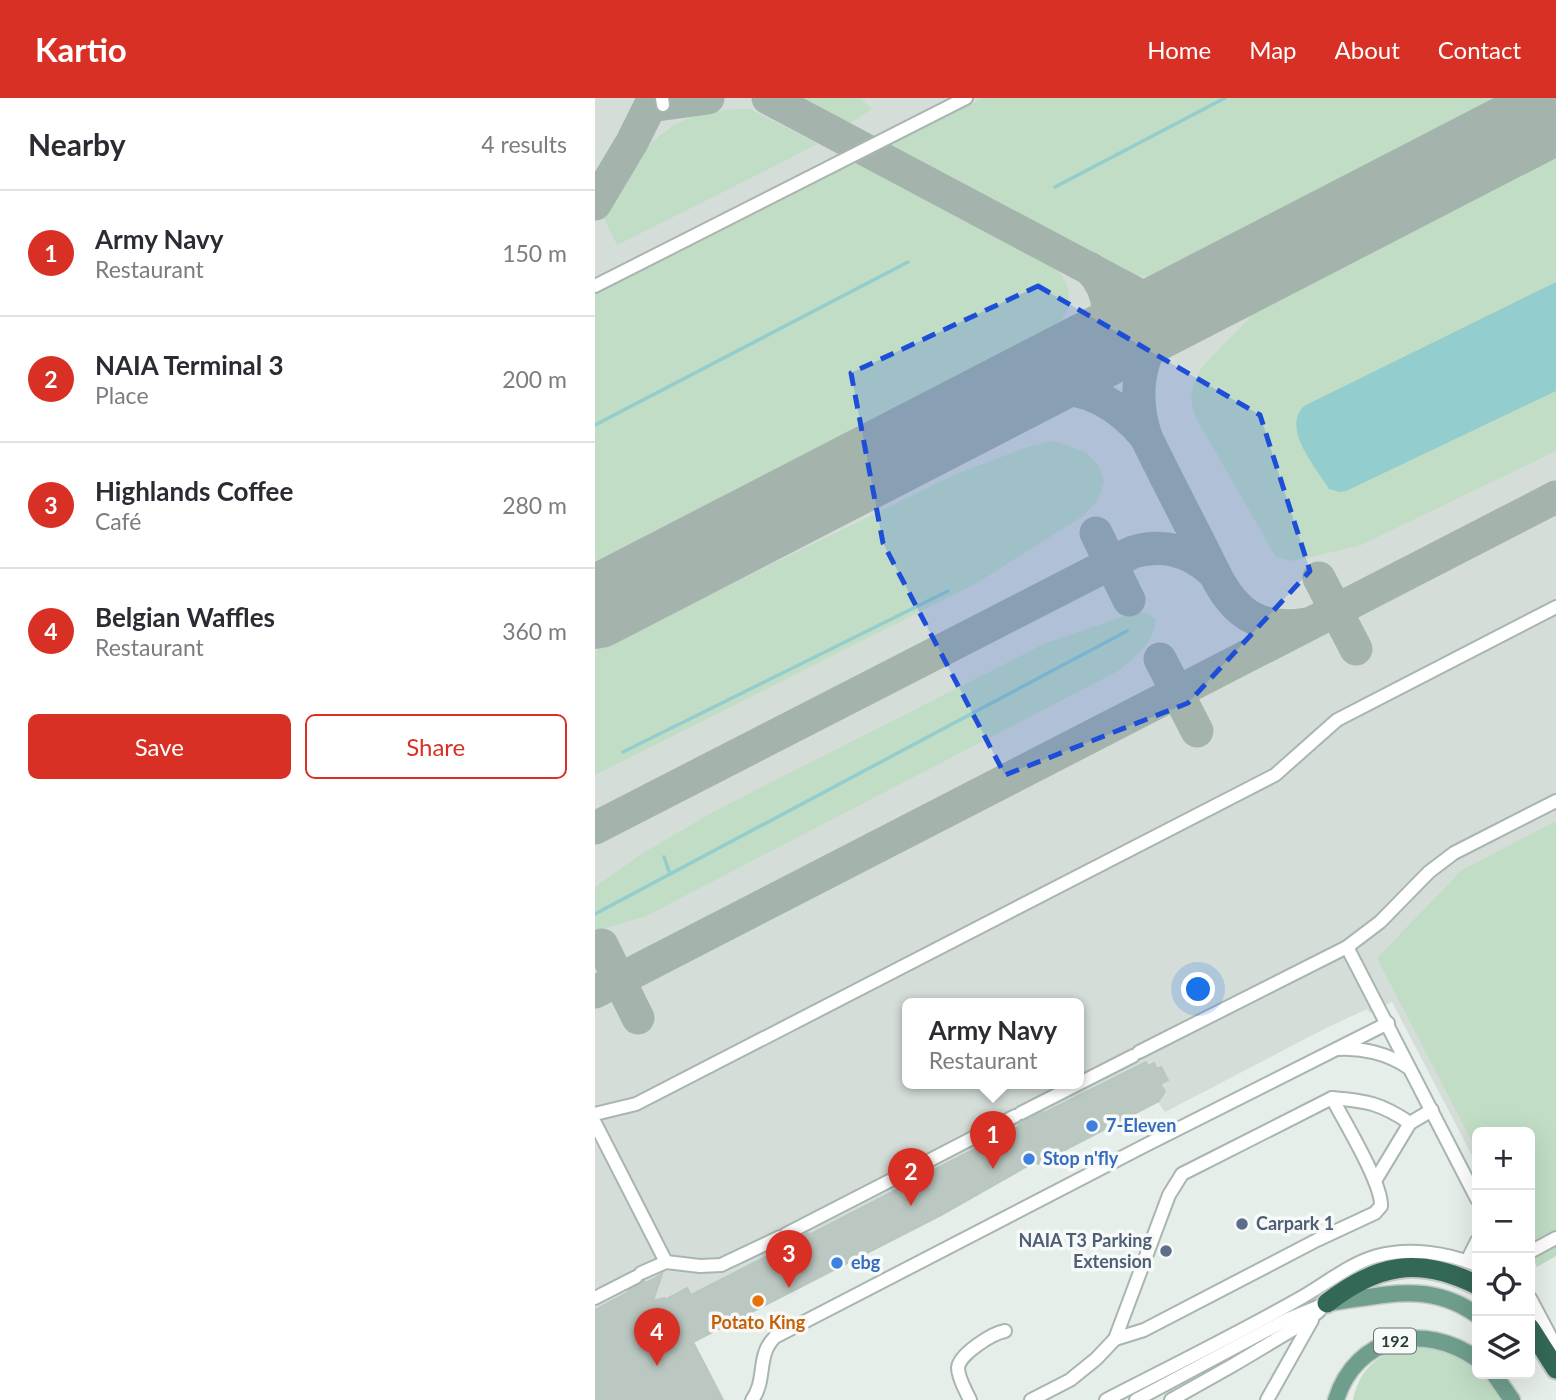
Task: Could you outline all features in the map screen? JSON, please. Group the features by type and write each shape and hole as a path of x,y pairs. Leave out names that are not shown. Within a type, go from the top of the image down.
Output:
{"highway":[{"path":"1321,1309 1363,1278 1395,1269 1429,1269 1472,1283"},
{"path":"1535,1336 1556,1369"}],"main road":[{"path":"1321,1309 1384,1294 1415,1292 1450,1300 1472,1312"},
{"name":"192","path":"1336,1400 1352,1367 1369,1353 1393,1342 1414,1338 1436,1341 1458,1348 1472,1357"},
{"path":"1498,1379 1510,1396"}],"lane":[{"path":"595,286 966,98"},
{"path":"595,1114 636,1104 1275,775 1337,720 1556,607"},
{"path":"1084,1080 1347,947 1380,922 1429,872 1454,853 1556,801"},
{"path":"1347,947 1472,1190"},
{"path":"752,1400 762,1380 763,1356 767,1345 775,1337 1388,1023"},
{"path":"1333,1050 1350,1049 1381,1054 1412,1070"},
{"path":"595,1298 666,1262 700,1266 721,1265 783,1236 1067,1089"},
{"path":"1031,1400 1070,1380 1115,1339 1173,1186 1181,1174 1332,1097 1385,1107 1410,1123"},
{"path":"1115,1339 1144,1330 1375,1213 1381,1206 1381,1199 1375,1181 1332,1097"},
{"path":"1375,1181 1410,1123 1432,1110"},
{"path":"595,1123 666,1262"},
{"path":"1535,1249 1556,1238"},
{"path":"1106,1400 1297,1301 1360,1263 1378,1256 1406,1252 1428,1253 1472,1263"},
{"path":"1265,1399 1321,1309"},
{"path":"1136,1400 1288,1319 1321,1309"},
{"path":"1171,1400 1235,1364 1321,1309"},
{"path":"1535,1309 1556,1347"},
{"path":"970,1400 958,1371 961,1360 991,1335 1006,1331"}],"highlighted area":[{"path":"1038,286 1260,415 1310,571 1188,703 1005,775 883,543 851,373"}],"shaded area":[{"path":"595,98 1556,98 1556,1219 1535,1149 1535,1127 1472,1127 1472,1155 1392,1002 1370,1013 1367,1009 1324,1029 1165,1112 1158,1102 1038,1164 1036,1162 941,1215 693,1342 595,1400"}],"green space":[{"path":"802,98 860,98 872,109 850,123"},
{"path":"983,98 1499,98 1151,277 1138,276 1123,269 891,144"},
{"path":"750,109 818,144 617,245 599,207 639,156 679,123 710,112"},
{"path":"1556,157 1556,451 1361,545 1293,561 1276,557 1195,416 1191,399 1194,382 1202,367 1257,310"},
{"path":"854,163 1056,269 1066,283 1069,297 1069,305 1063,319 1057,326 595,561 595,293"},
{"path":"1054,441 1086,452 1098,465 1104,481 1098,500 1083,516 977,583 595,775 595,651 956,474 1031,446"},
{"path":"1146,612 1156,620 1151,636 1142,649 1118,671 646,916 595,931 595,887 640,855 711,813 1046,643 1128,615"},
{"path":"1556,821 1556,1256 1537,1267 1535,1127 1472,1127 1472,1141 1377,958 1462,870"},
{"path":"1421,1345 1460,1356 1472,1364 1472,1379 1488,1379 1501,1400 1353,1400 1362,1376 1369,1367 1386,1355"}],"water":[{"path":"1556,282 1556,391 1346,491 1329,489 1298,437 1298,415 1304,406"}],"building":[{"path":"1146,1062 1148,1066 1154,1063 1157,1069 1161,1067 1168,1080 1160,1084 1165,1091 1159,1101 1038,1164 1036,1161 941,1215 693,1342 723,1400 595,1400 595,1310 644,1281 646,1283 662,1274 653,1301 665,1300 687,1288 691,1295 785,1247 787,1243 808,1233 809,1235 902,1187 904,1183 1020,1126 1022,1122"}],"waterway":[{"path":"1055,187 1225,98"},
{"path":"595,425 908,262"},
{"path":"623,752 948,591"},
{"path":"595,914 1127,631"},
{"path":"664,857 670,874"}],"taxiway":[{"path":"595,204 650,106 708,98"},
{"path":"768,98 1152,302 1169,306 1186,303"},
{"path":"1089,268 1103,288 1108,310 1103,332 1090,352"},
{"path":"1207,293 1170,319 1147,352 1139,392 1140,414 1146,437 1217,578 1234,603 1248,615 1264,623 1281,626 1307,624"},
{"path":"1021,390 1057,388 1090,395 1120,411 1146,437"},
{"path":"595,992 1556,497"},
{"path":"1096,533 1129,600"},
{"path":"595,828 1133,552 1156,548 1177,551 1197,560 1215,574"},
{"path":"1319,578 1356,649"},
{"path":"1160,659 1197,731"},
{"path":"602,945 638,1018"}],"runway":[{"path":"595,608 1556,112"}],"place":[{"name":"7-Eleven","path":"1092,1126"},
{"name":"Stop n'fly","path":"1029,1159"},
{"name":"Army Navy","path":"993,1169"},
{"name":"NAIA Terminal 3","path":"911,1206"},
{"name":"Carpark 1","path":"1242,1224"},
{"name":"NAIA T3 Parking Extension","path":"1166,1251"},
{"name":"ebg","path":"837,1263"},
{"name":"Highlands Coffee","path":"789,1288"},
{"name":"Potato King","path":"758,1301"},
{"name":"Belgian Waffles","path":"657,1366"}]}
